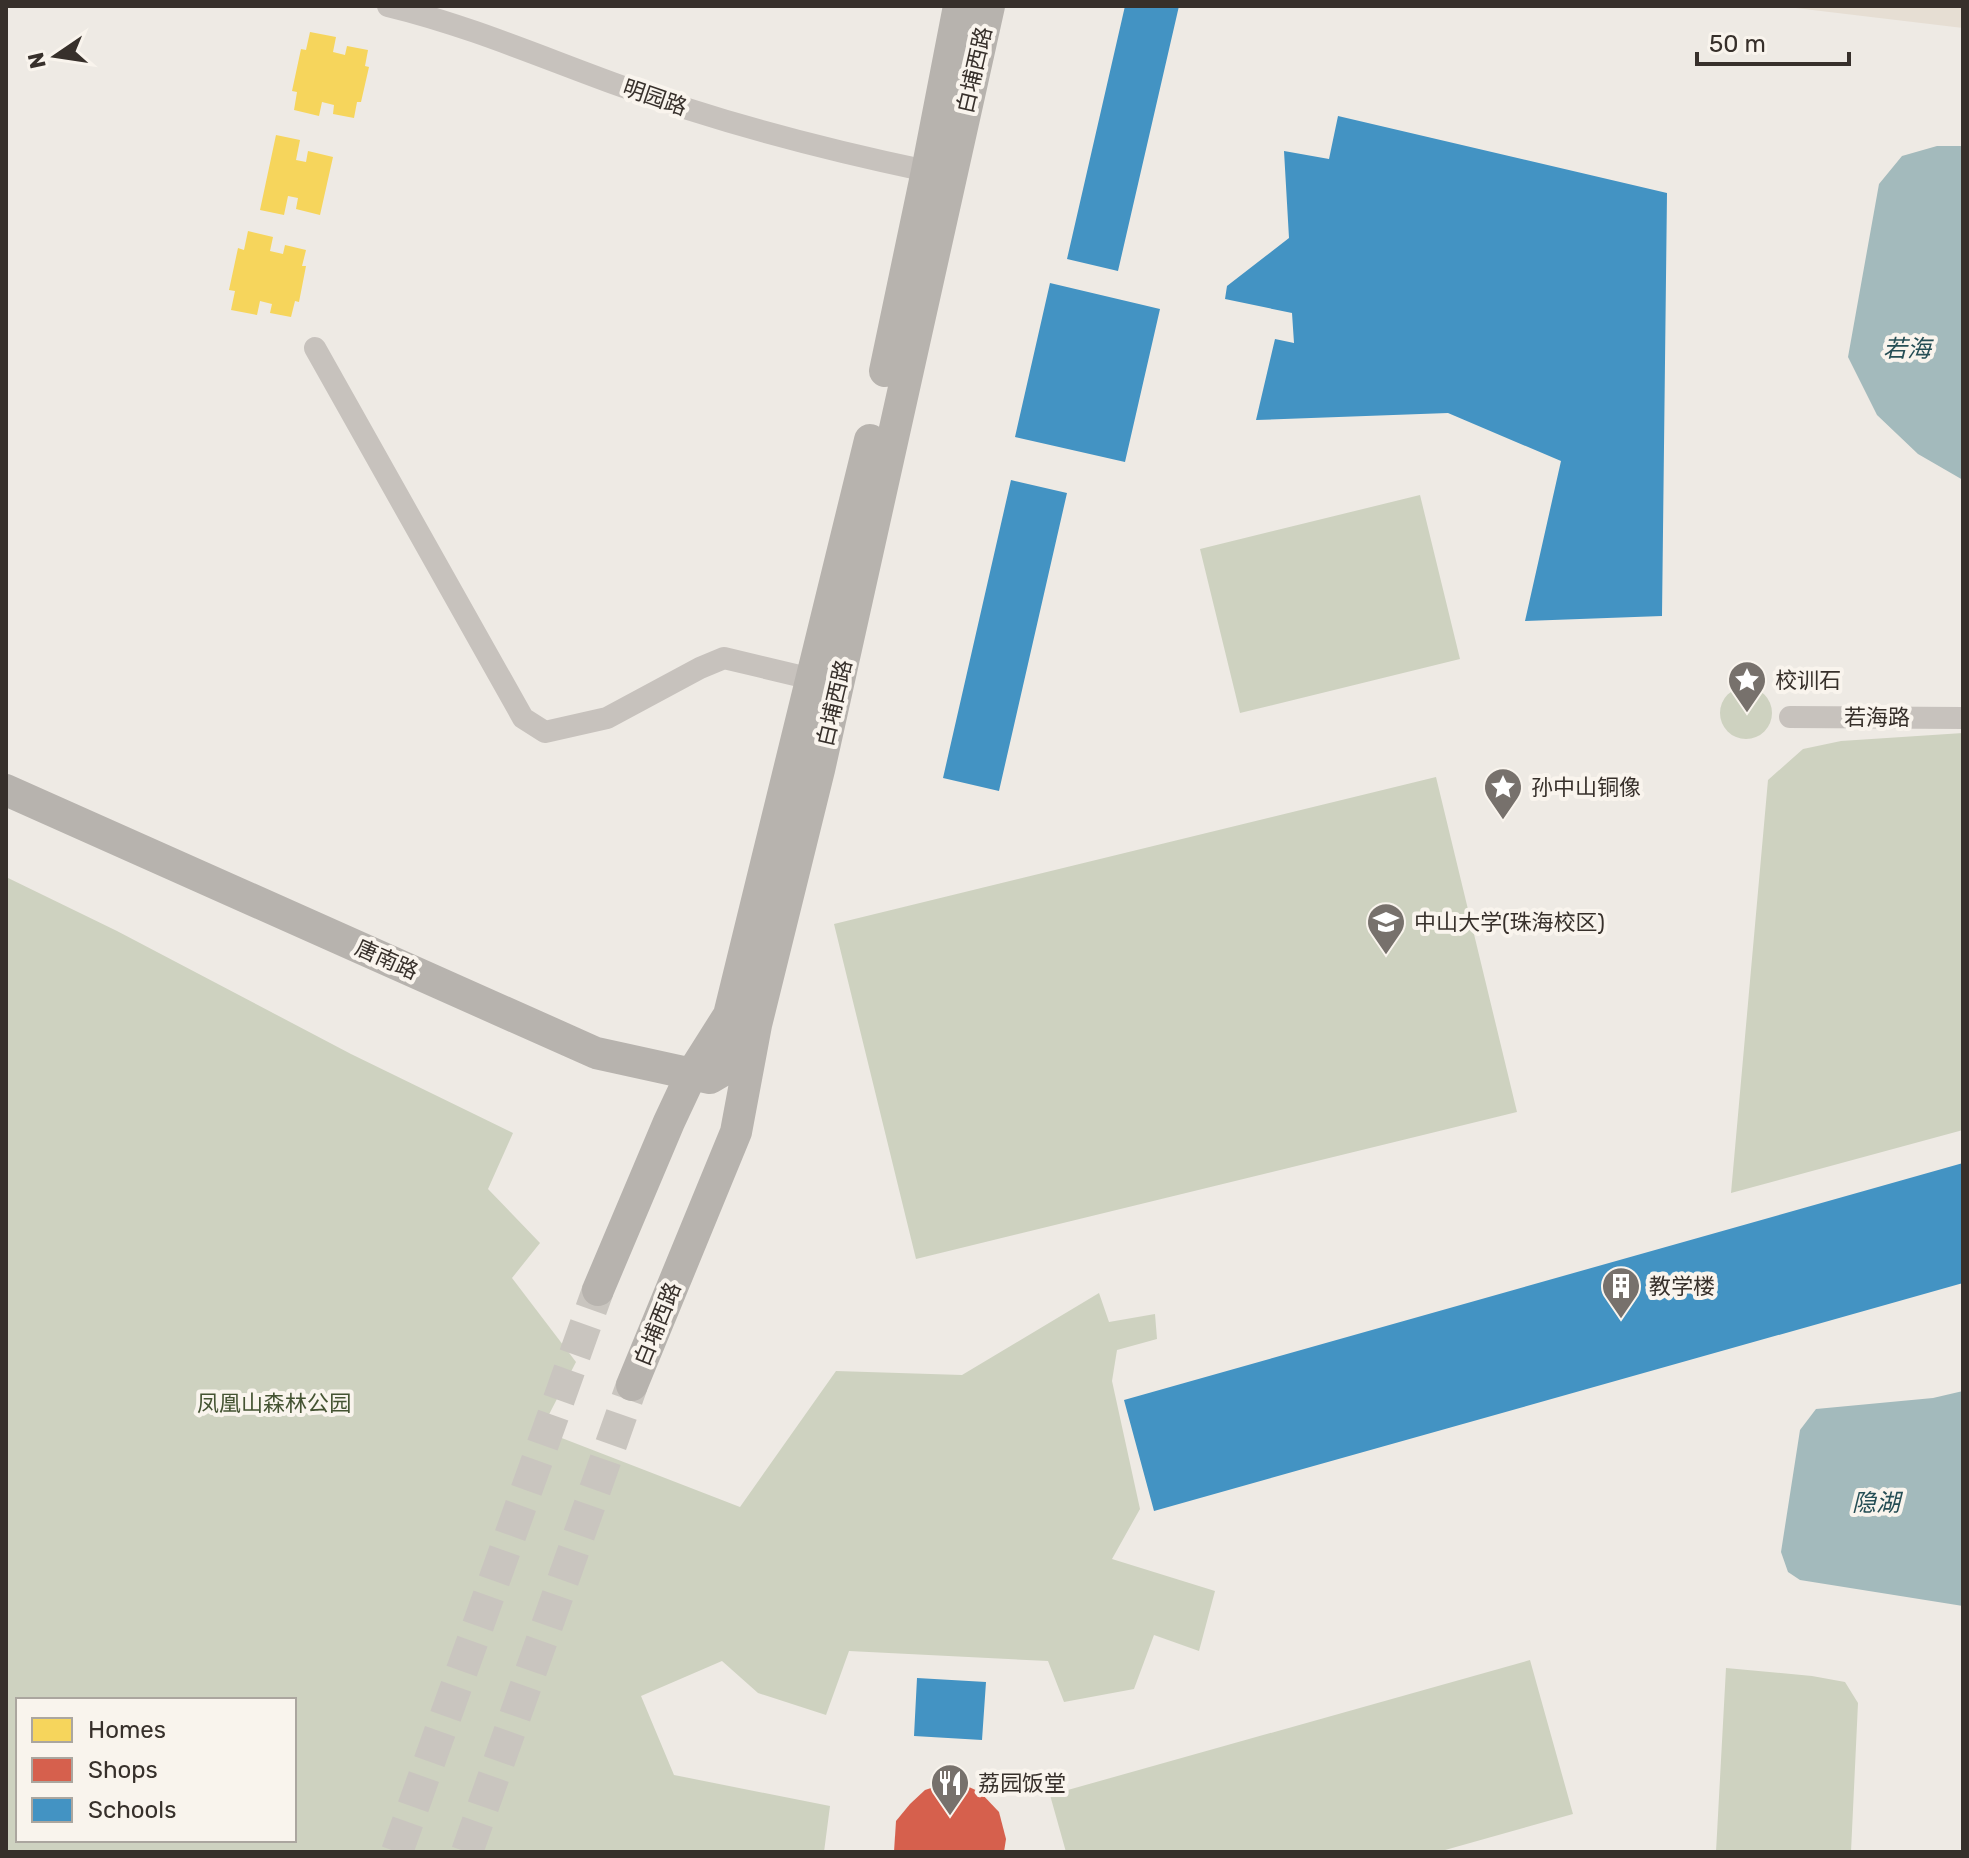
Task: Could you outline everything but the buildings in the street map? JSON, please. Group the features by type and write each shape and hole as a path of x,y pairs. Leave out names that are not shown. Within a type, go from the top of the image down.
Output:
{"main road":[{"name":"白埔西路","path":"632,1385 736,1132 742,1020 812,679 875,421 959,6"},
{"name":"白埔西路","path":"598,1290 691,1075 742,1020 819,770 989,6"},
{"name":"唐南路","path":"6,770 587,1037 643,1051 676,1051 696,1048 742,1020"},
{"name":"唐南路","path":"6,790 596,1053 691,1075"}],"street":[{"name":"明园路","path":"388,6 466,28 620,86 719,119 856,157 927,171"},
{"path":"315,348 523,718 545,732 607,718 724,658 812,679"},
{"name":"若海路","path":"1790,717 1963,718"}],"green space":[{"path":"1420,495 1460,659 1240,713 1200,549"},
{"path":"1746,687 1764,695 1772,713 1764,731 1746,739 1728,731 1720,713 1728,695"},
{"path":"1963,733 1963,1130 1731,1193 1768,780 1803,749 1841,741"},
{"path":"1436,777 1517,1112 916,1259 834,924"},
{"name":"凤凰山森林公园","path":"6,877 117,931 351,1054 513,1133 488,1189 540,1243 512,1278 576,1362 541,1430 740,1507 836,1371 962,1375 1099,1293 1109,1322 1155,1314 1157,1339 1117,1350 1112,1381 1140,1509 1112,1559 1215,1591 1199,1651 1154,1635 1134,1689 1064,1702 1048,1661 849,1651 826,1715 758,1693 722,1661 641,1696 674,1775 830,1806 824,1852 6,1852"},
{"path":"1530,1660 1573,1814 1438,1852 1066,1852 1050,1795"},
{"path":"1726,1668 1845,1682 1858,1703 1851,1852 1716,1852"}],"shaded area":[{"path":"1779,6 1963,6 1963,28"}],"water":[{"name":"若海","path":"1937,146 1963,146 1963,480 1918,454 1877,415 1848,357 1879,184 1902,156"},
{"name":"隐湖","path":"1963,1391 1963,1606 1800,1580 1788,1572 1781,1552 1800,1430 1816,1409 1933,1398"}],"tunnel":[{"path":"397,1852 598,1290"},
{"path":"467,1852 632,1385"}],"place":[{"name":"校训石","path":"1747,714"},
{"name":"孙中山铜像","path":"1503,821"},
{"name":"中山大学(珠海校区)","path":"1386,956"},
{"name":"教学楼","path":"1621,1320"},
{"name":"荔园饭堂","path":"950,1817"}]}
